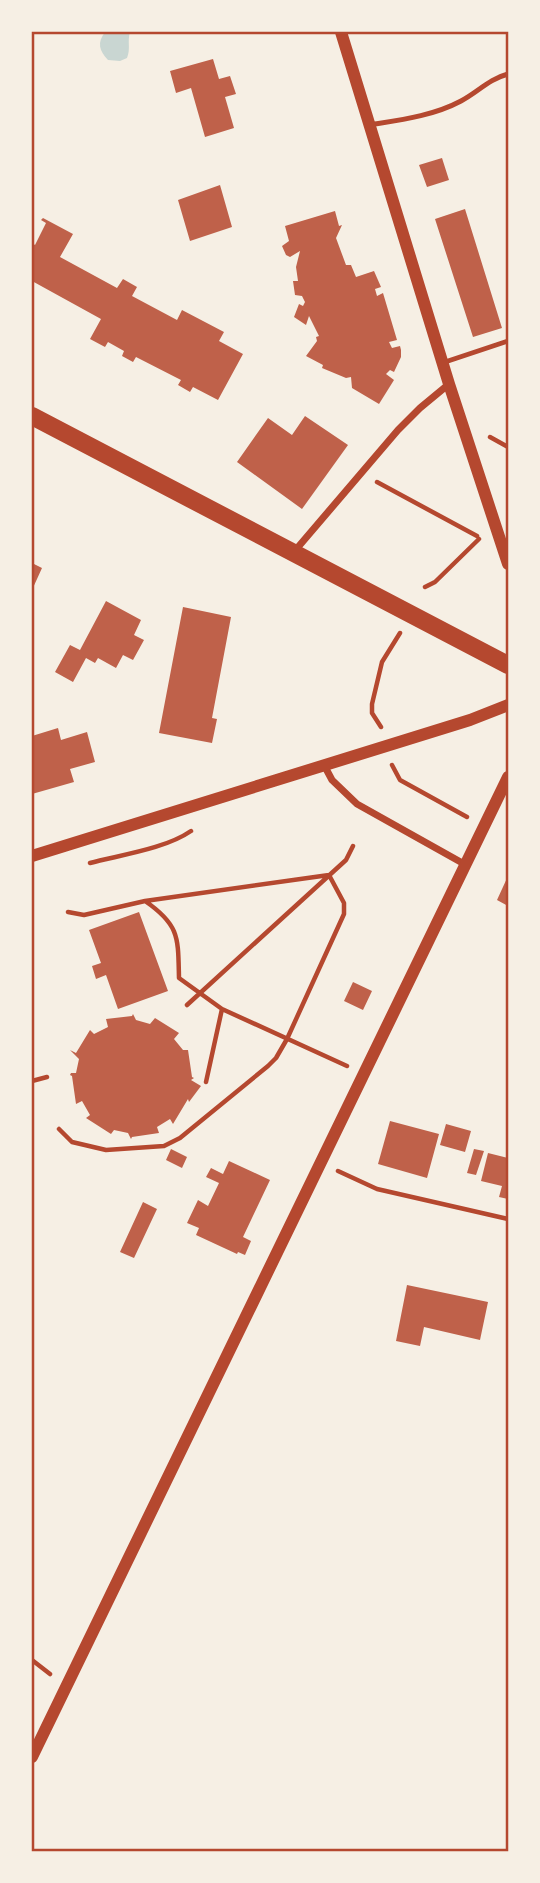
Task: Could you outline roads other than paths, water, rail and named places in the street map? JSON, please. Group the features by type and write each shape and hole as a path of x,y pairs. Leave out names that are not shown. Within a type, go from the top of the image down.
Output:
{"main road":[{"path":"32,416 509,665"}],"street":[{"path":"341,32 442,363 507,557"},
{"path":"293,553 398,430 427,401 449,384"},
{"path":"32,856 470,720 509,705"},
{"path":"324,765 332,780 357,804 466,866"},
{"path":"32,1756 509,777"}],"lane":[{"path":"369,125 433,113 462,101 494,78 509,74"},
{"path":"442,363 509,341"}]}
